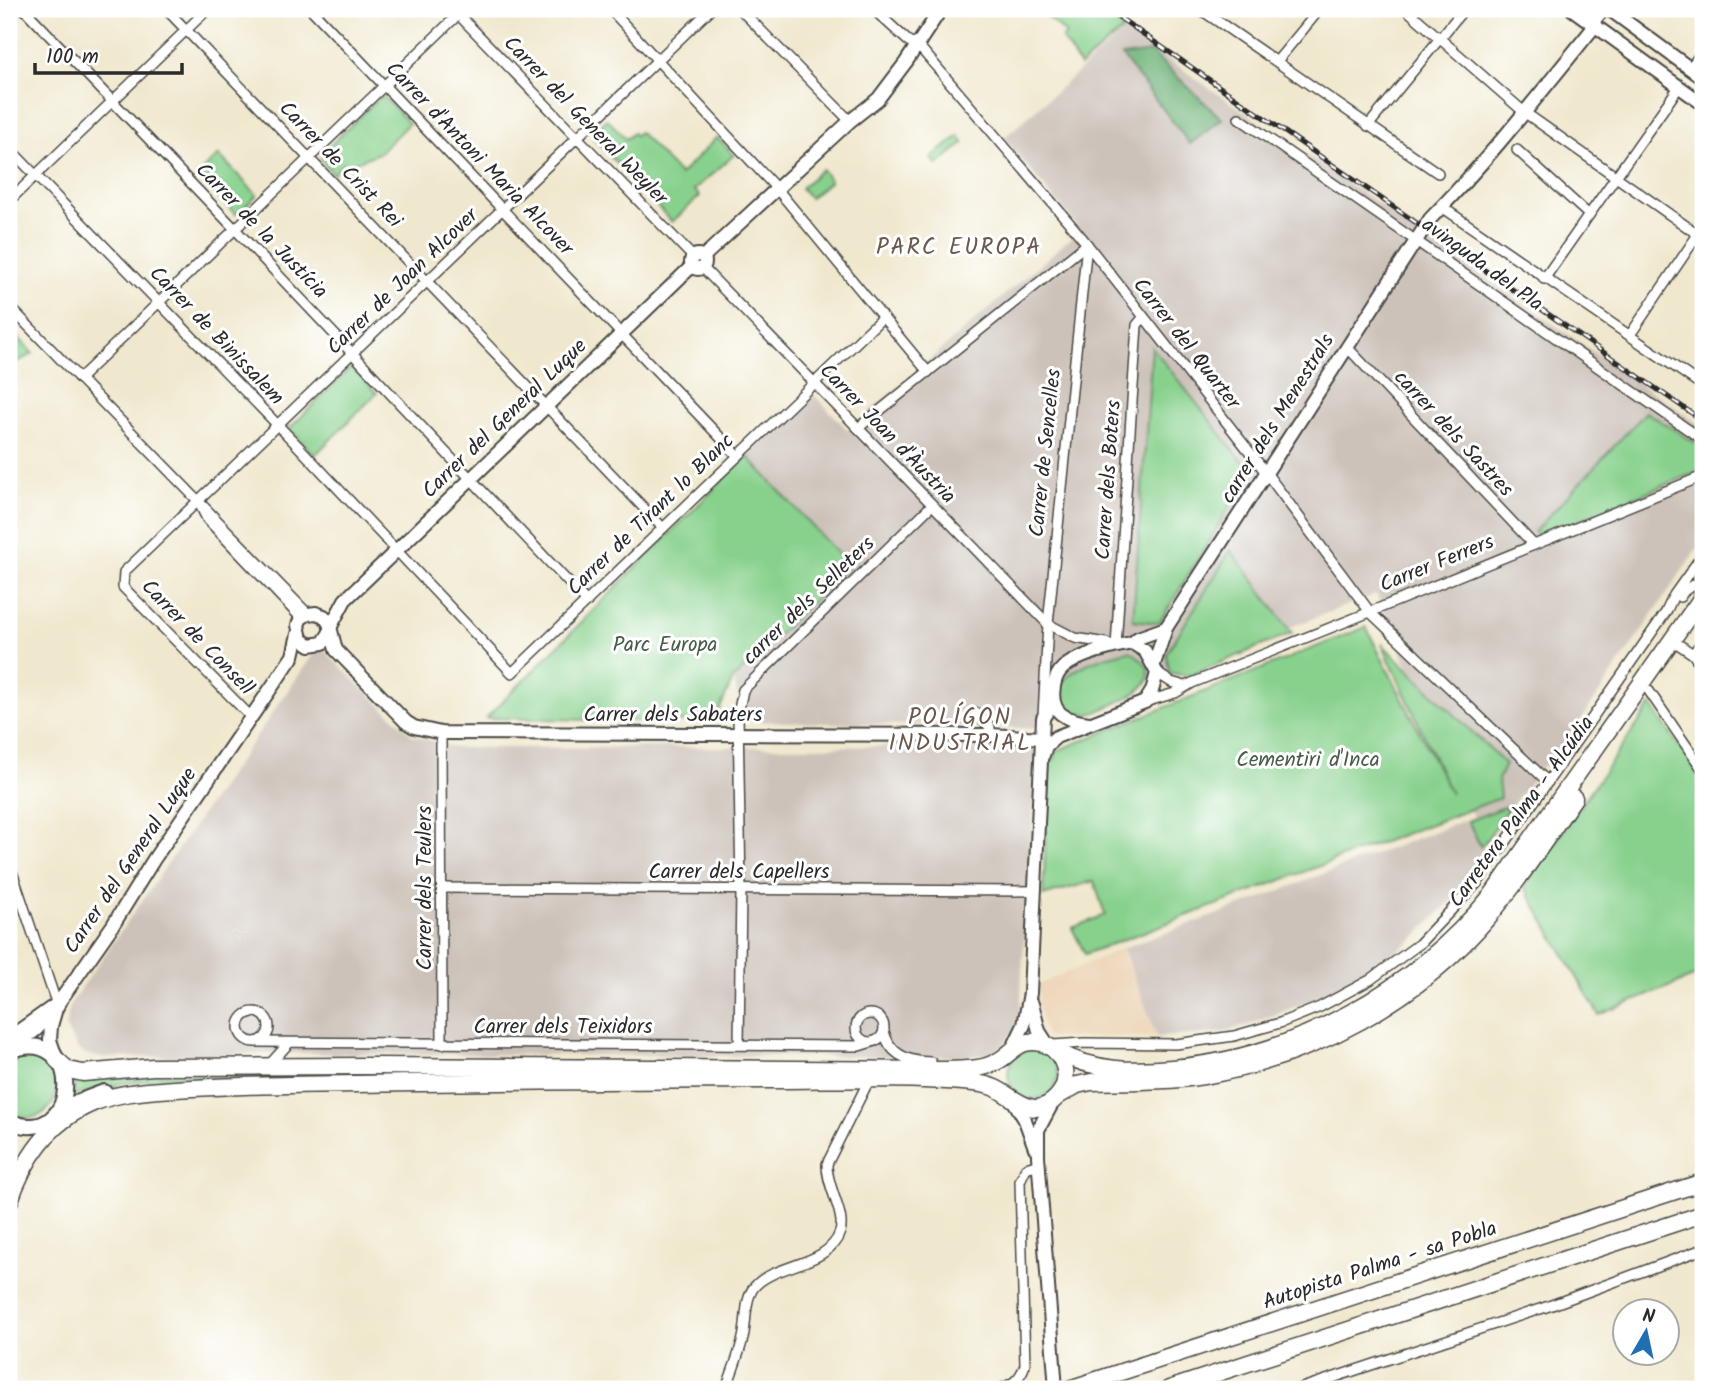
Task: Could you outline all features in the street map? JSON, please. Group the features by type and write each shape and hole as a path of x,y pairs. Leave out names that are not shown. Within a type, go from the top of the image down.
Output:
{"highway":[{"name":"Carretera Palma - Alcúdia","path":"1053,1048 1086,1065 1126,1070 1183,1068 1249,1054 1303,1035 1354,1011 1393,987 1438,952 1492,895 1682,646 1703,596"},
{"name":"Carretera Palma - Alcúdia","path":"1056,1098 1077,1085 1091,1082 1185,1078 1241,1068 1315,1042 1394,1000 1451,954 1490,916 1703,614"},
{"path":"9,1203 23,1165 55,1127 93,1102 116,1095 203,1087 869,1080 977,1083 990,1086 1032,1108 1047,1105 1056,1098 1065,1077 1063,1060 1053,1048 1025,1043 986,1067 967,1069 268,1066 153,1067 83,1073 68,1070 58,1060"},
{"path":"1009,1053 1001,1074 1003,1086 1011,1098"},
{"path":"9,1181 31,1136 50,1118"},
{"name":"Autopista Palma - sa Pobla","path":"1069,1389 1703,1182"},
{"path":"1169,1389 1703,1214"}],"main road":[{"path":"9,1039 57,1005"},
{"path":"9,1051 23,1046 34,1047 45,1050 58,1060 65,1074 67,1091 64,1101 50,1118"},
{"path":"9,1121 29,1126 50,1118 89,1096 122,1087 203,1087"}],"street":[{"name":"Carrer de la Justícia","path":"24,9 587,602"},
{"name":"Carrer de Crist Rei","path":"166,9 663,528"},
{"path":"9,201 208,9"},
{"name":"Carrer d'Antoni Maria Alcover","path":"311,9 738,456"},
{"path":"610,9 777,189 928,372"},
{"name":"Carrer de Joan Alcover","path":"122,581 124,572 711,9"},
{"path":"740,9 850,121"},
{"name":"Carrer del Quarter","path":"873,9 923,51 1087,244 1267,474 1370,612 1548,782"},
{"name":"Carrer del General Luque","path":"330,630 345,600 698,262 850,121 878,99 941,9"},
{"path":"1200,9 1438,173"},
{"path":"1214,18 1222,9"},
{"path":"1277,61 1320,9"},
{"path":"1406,9 1524,112 1702,234 1630,335"},
{"path":"1368,126 1464,9"},
{"path":"1572,9 1703,104"},
{"name":"carrer dels Menestrals","path":"1155,669 1166,628 1430,219 1524,112 1594,27 1595,19 1603,9 1609,9"},
{"path":"1609,9 1703,78"},
{"path":"79,379 458,11"},
{"name":"Carrer del General Weyler","path":"458,11 698,262"},
{"path":"1690,68 1703,51"},
{"path":"1544,279 1679,87"},
{"name":"avinguda del Pla","path":"1239,118 1419,235 1481,287 1703,440"},
{"name":"Carrer de Binissalem","path":"9,148 512,673"},
{"path":"1517,150 1589,215"},
{"path":"1442,207 1703,386"},
{"path":"858,428 1087,244"},
{"name":"Carrer de Sencelles","path":"1009,1053 1024,1025 1030,993 1048,624 1087,244"},
{"name":"Carrer Joan d'Àustria","path":"698,262 1048,624"},
{"path":"9,306 308,615 324,616 330,630 326,640 293,656"},
{"name":"Carrer de Tirant lo Blanc","path":"512,673 883,317"},
{"name":"Carrer dels Boters","path":"1115,646 1137,325 1143,318"},
{"name":"carrer dels Sastres","path":"1347,346 1534,545"},
{"name":"Carrer Ferrers","path":"1145,702 1175,693 1185,686 1703,475"},
{"name":"carrer dels Selleters","path":"740,1045 738,714 743,690 932,505"},
{"path":"1668,609 1674,595 1703,554"},
{"path":"1053,1048 1084,1043 1176,1044 1234,1036 1280,1023 1320,1007 1370,980 1409,951 1457,906 1478,882 1668,609 1685,590 1703,580"},
{"name":"Carrer de Consell","path":"122,581 123,587 251,718"},
{"name":"Carrer del General Luque","path":"308,615 345,600"},
{"path":"308,615 298,625 298,634 305,643 336,650"},
{"path":"1048,624 1075,638 1115,646"},
{"path":"1089,723 1071,721 1057,710 1053,702 1056,677 1064,667 1166,628"},
{"name":"Carrer dels Sabaters","path":"330,630 336,650 406,722 414,727 441,733 1042,737"},
{"name":"Carrer del General Luque","path":"58,1060 50,1040 57,1005 293,656 298,634"},
{"path":"1703,640 1682,646 1703,669"},
{"path":"1132,643 1145,651 1155,669 1171,682 1185,686"},
{"name":"Carrer de Sencelles","path":"1045,666 1053,688"},
{"path":"1041,762 1046,746 1056,737 1145,702 1152,691 1155,669"},
{"path":"1649,691 1703,770"},
{"path":"1043,718 1053,702"},
{"path":"975,712 990,727 990,735"},
{"name":"Carrer dels Teulers","path":"441,733 442,1044"},
{"path":"9,863 57,1005 36,1030 9,1051"},
{"name":"Carrer dels Capellers","path":"443,888 1035,891"},
{"name":"Carrer de Sencelles","path":"1030,993 1037,1025 1053,1048"},
{"path":"268,1066 289,1043 275,1035 265,1016 256,1012 242,1018 240,1032 247,1040 257,1042 268,1034 269,1024"},
{"path":"858,1018 869,1014 878,1017 883,1023 886,1042 905,1058 967,1069"},
{"path":"858,1018 862,1039 875,1041 884,1031"},
{"path":"838,1046 852,1035 858,1018"},
{"name":"Carrer dels Teixidors","path":"257,1042 838,1046 867,1045 875,1041"},
{"path":"726,1389 743,1339 750,1298 756,1285 820,1255 837,1239 841,1221 828,1180 827,1164 869,1080"},
{"path":"1011,1098 1025,1120 1038,1160"},
{"path":"1056,1098 1038,1130 1056,1389"},
{"path":"999,1389 1014,1382 1025,1365 1020,1181 1026,1168 1038,1160"},
{"path":"1299,1389 1549,1306 1703,1249"}],"shaded area":[{"path":"1125,30 1703,427 1703,540 1550,766 1542,766 1481,847 1487,858 1456,896 1414,938 1391,956 1323,996 1220,1033 1157,1037 1123,948 1473,817 1376,594 1031,728 746,721 733,679 849,566 747,456 813,394 848,430 1080,230 1004,138"},
{"path":"319,646 412,735 455,748 1038,746 1020,1019 1017,1027 1002,1047 991,1054 956,1057 293,1053 102,1058 86,1054 78,1049 65,1027 71,1003"},
{"path":"1123,948 1157,1037 1047,1038 1038,1006 1038,985"}],"green space":[{"path":"1046,9 1095,9 1125,28 1080,66 1062,39 1066,34 1043,13"},
{"path":"1151,52 1222,119 1190,144 1122,56"},
{"path":"384,97 409,123 379,153 346,166 343,164 333,174 321,160 321,154 379,98"},
{"path":"607,119 626,139 639,132 680,175 717,137 734,155 694,190 700,196 672,222 594,139 594,132"},
{"path":"959,136 964,143 937,165 931,158"},
{"path":"219,155 257,195 235,214 197,175"},
{"path":"822,169 830,181 810,198 801,188"},
{"path":"9,327 33,354 9,366"},
{"path":"1152,347 1251,472 1159,623 1133,620"},
{"path":"351,367 377,393 315,455 289,429"},
{"path":"1646,412 1703,448 1701,470 1538,537 1534,532"},
{"name":"Parc Europa","path":"747,456 849,566 733,679 718,713 699,722 486,718"},
{"path":"1231,550 1292,633 1189,676 1170,673 1166,654"},
{"name":"Cementiri d'Inca","path":"1366,627 1451,794 1382,644 1505,764 1498,780 1500,798 1085,954 1072,928 1105,915 1094,881 1043,896 1049,762 1055,759 1056,751"},
{"path":"1130,651 1148,668 1149,676 1140,689 1093,713 1079,714 1067,707 1060,692 1063,682 1071,674 1082,666"},
{"path":"1651,705 1703,781 1703,973 1599,1015 1524,886"},
{"path":"1504,807 1507,811 1481,847 1468,821"},
{"path":"1033,1049 1051,1056 1058,1074 1051,1092 1033,1099 1015,1092 1008,1074 1015,1056"},
{"path":"23,1055 42,1059 54,1069 58,1082 56,1095 49,1107 39,1116 25,1118 9,1111 9,1061"},
{"path":"568,1073 153,1080 123,1083 77,1095 74,1093 74,1083 77,1081 150,1074"}],"railway":[{"path":"1107,9 1703,421"}],"district":[{"name":"PARC EUROPA","path":"959,248"},
{"name":"POLÍGON INDUSTRIAL","path":"960,731"}]}
